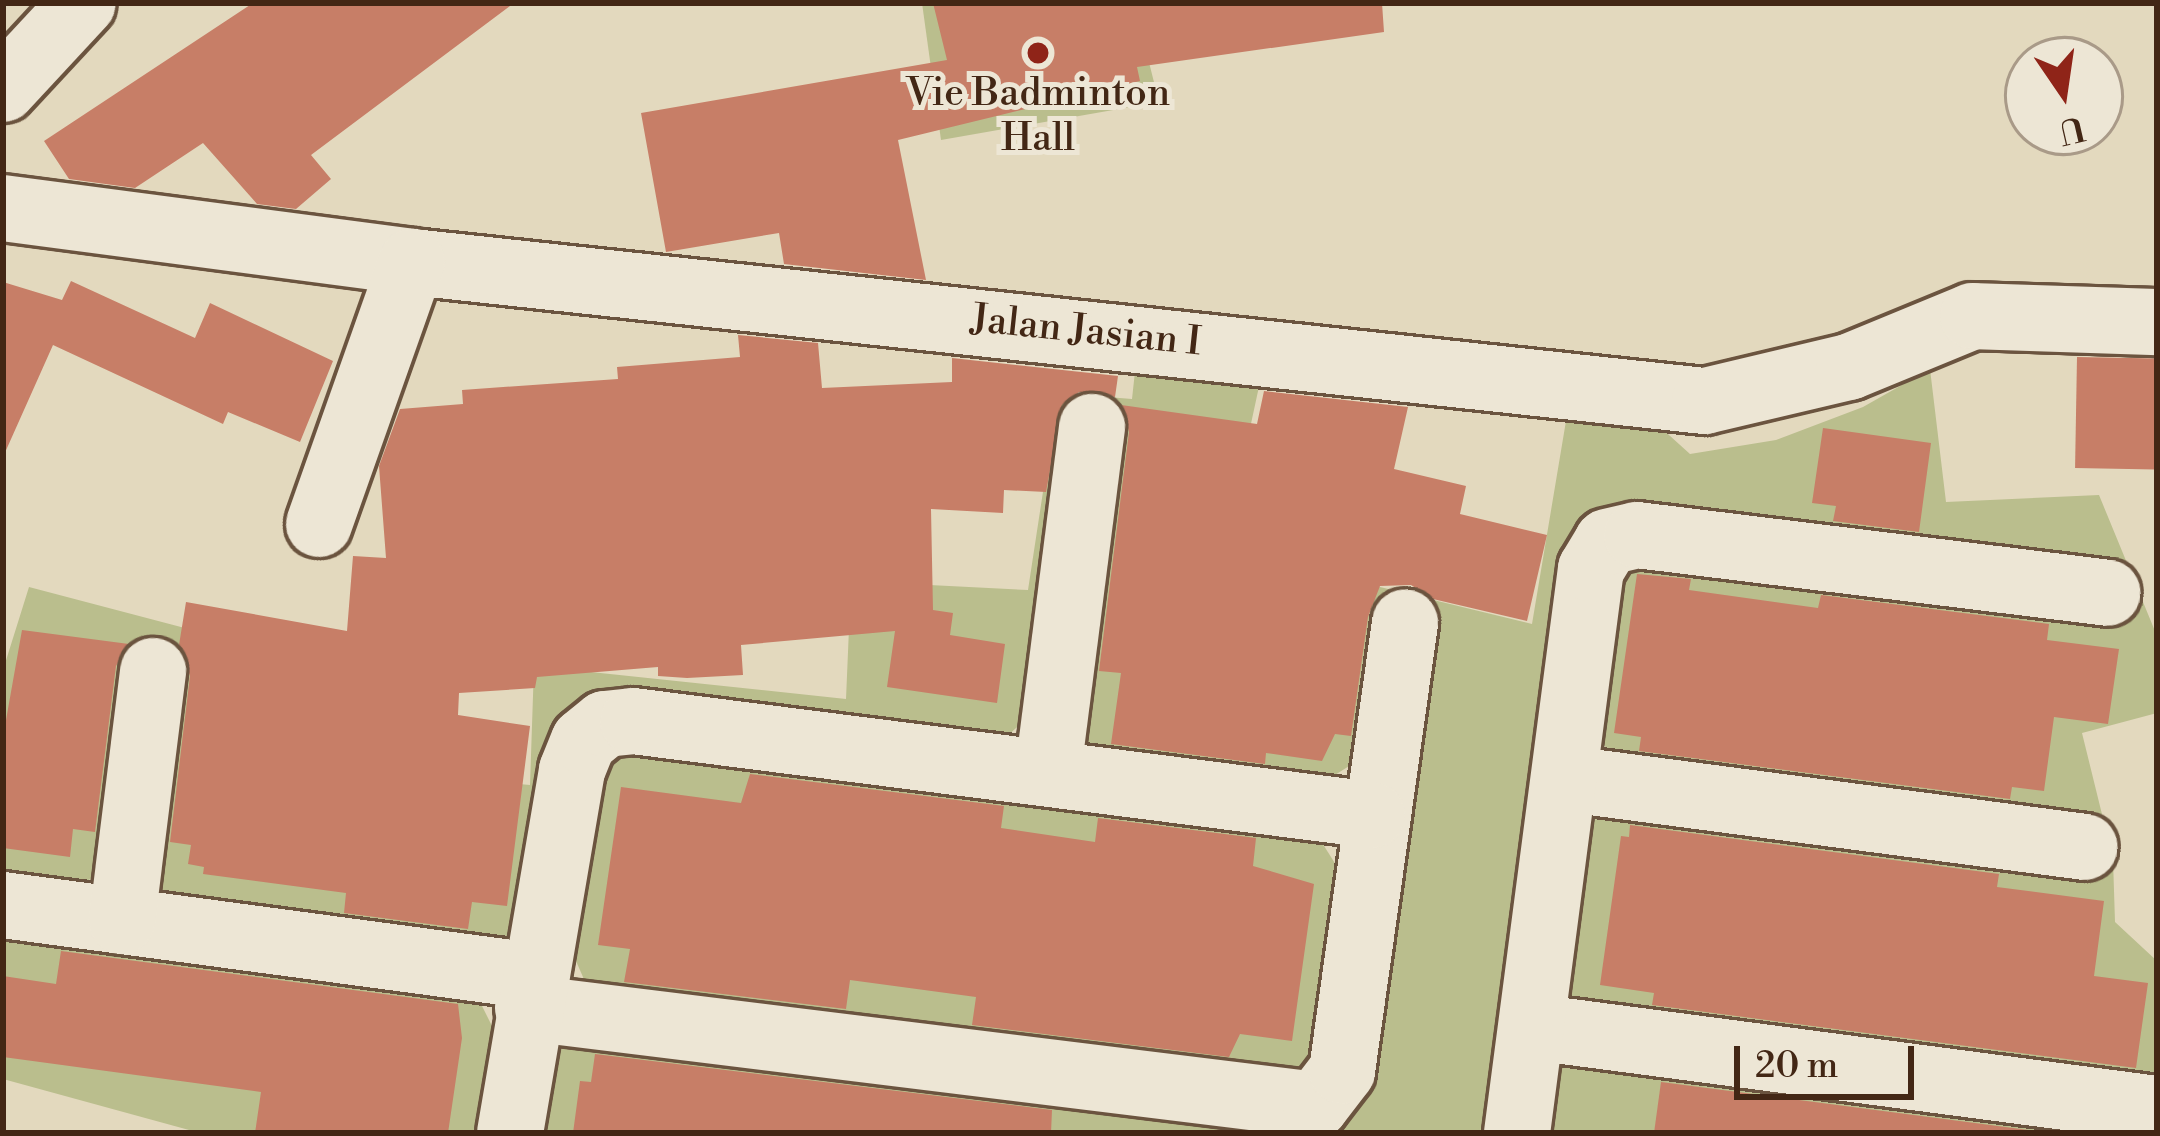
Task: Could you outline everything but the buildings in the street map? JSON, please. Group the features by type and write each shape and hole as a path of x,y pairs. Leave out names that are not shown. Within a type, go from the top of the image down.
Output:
{"street":[{"path":"3,88 83,3"},
{"name":"Jalan Jasian I","path":"3,208 412,262 1705,401 1849,367 1973,316 2157,322"},
{"path":"319,524 412,262"},
{"path":"1048,771 1092,427"},
{"path":"1517,1133 1568,779 1591,569 1620,536 2107,593"},
{"path":"3,905 530,992 1316,1105 1342,1071 1372,815 1405,622"},
{"path":"122,921 153,670"},
{"path":"510,1133 530,992 545,951 572,770 584,741 605,724 633,721 1372,815"},
{"path":"1568,779 2084,847"},
{"path":"1533,1027 2157,1109"}],"green space":[{"name":"Vie Badminton Hall","path":"922,3 1134,3 1159,102 941,140"},
{"path":"1137,353 1263,368 1224,549 1532,624 1568,409 1659,426 1690,454 1776,440 1863,407 1930,369 1946,502 2099,495 2157,636 2157,713 2082,733 2113,859 2115,922 2157,961 2157,1086 1570,997 1563,983 1589,823 1608,812 1616,758 1600,741 1629,507 1490,1133 1291,1133 1304,1132 1354,763 1322,783 1098,752 1082,736 1024,721 1005,738 639,695 503,942 169,898 157,884 94,876 85,883 3,881 3,670 29,587 318,663 306,765 530,785 534,666 846,699 851,581 1028,590 1046,472 1046,392 1132,399"},
{"path":"607,750 1319,838 1343,876 1315,1078 586,984 573,954"},
{"path":"3,930 479,1000 492,1026 478,1133 200,1133 3,1079"},
{"path":"566,1045 1289,1133 537,1133 549,1061"},
{"path":"1574,1061 2139,1133 1539,1133 1554,1073"}],"place":[{"name":"Vie Badminton Hall","path":"1038,53"}]}
